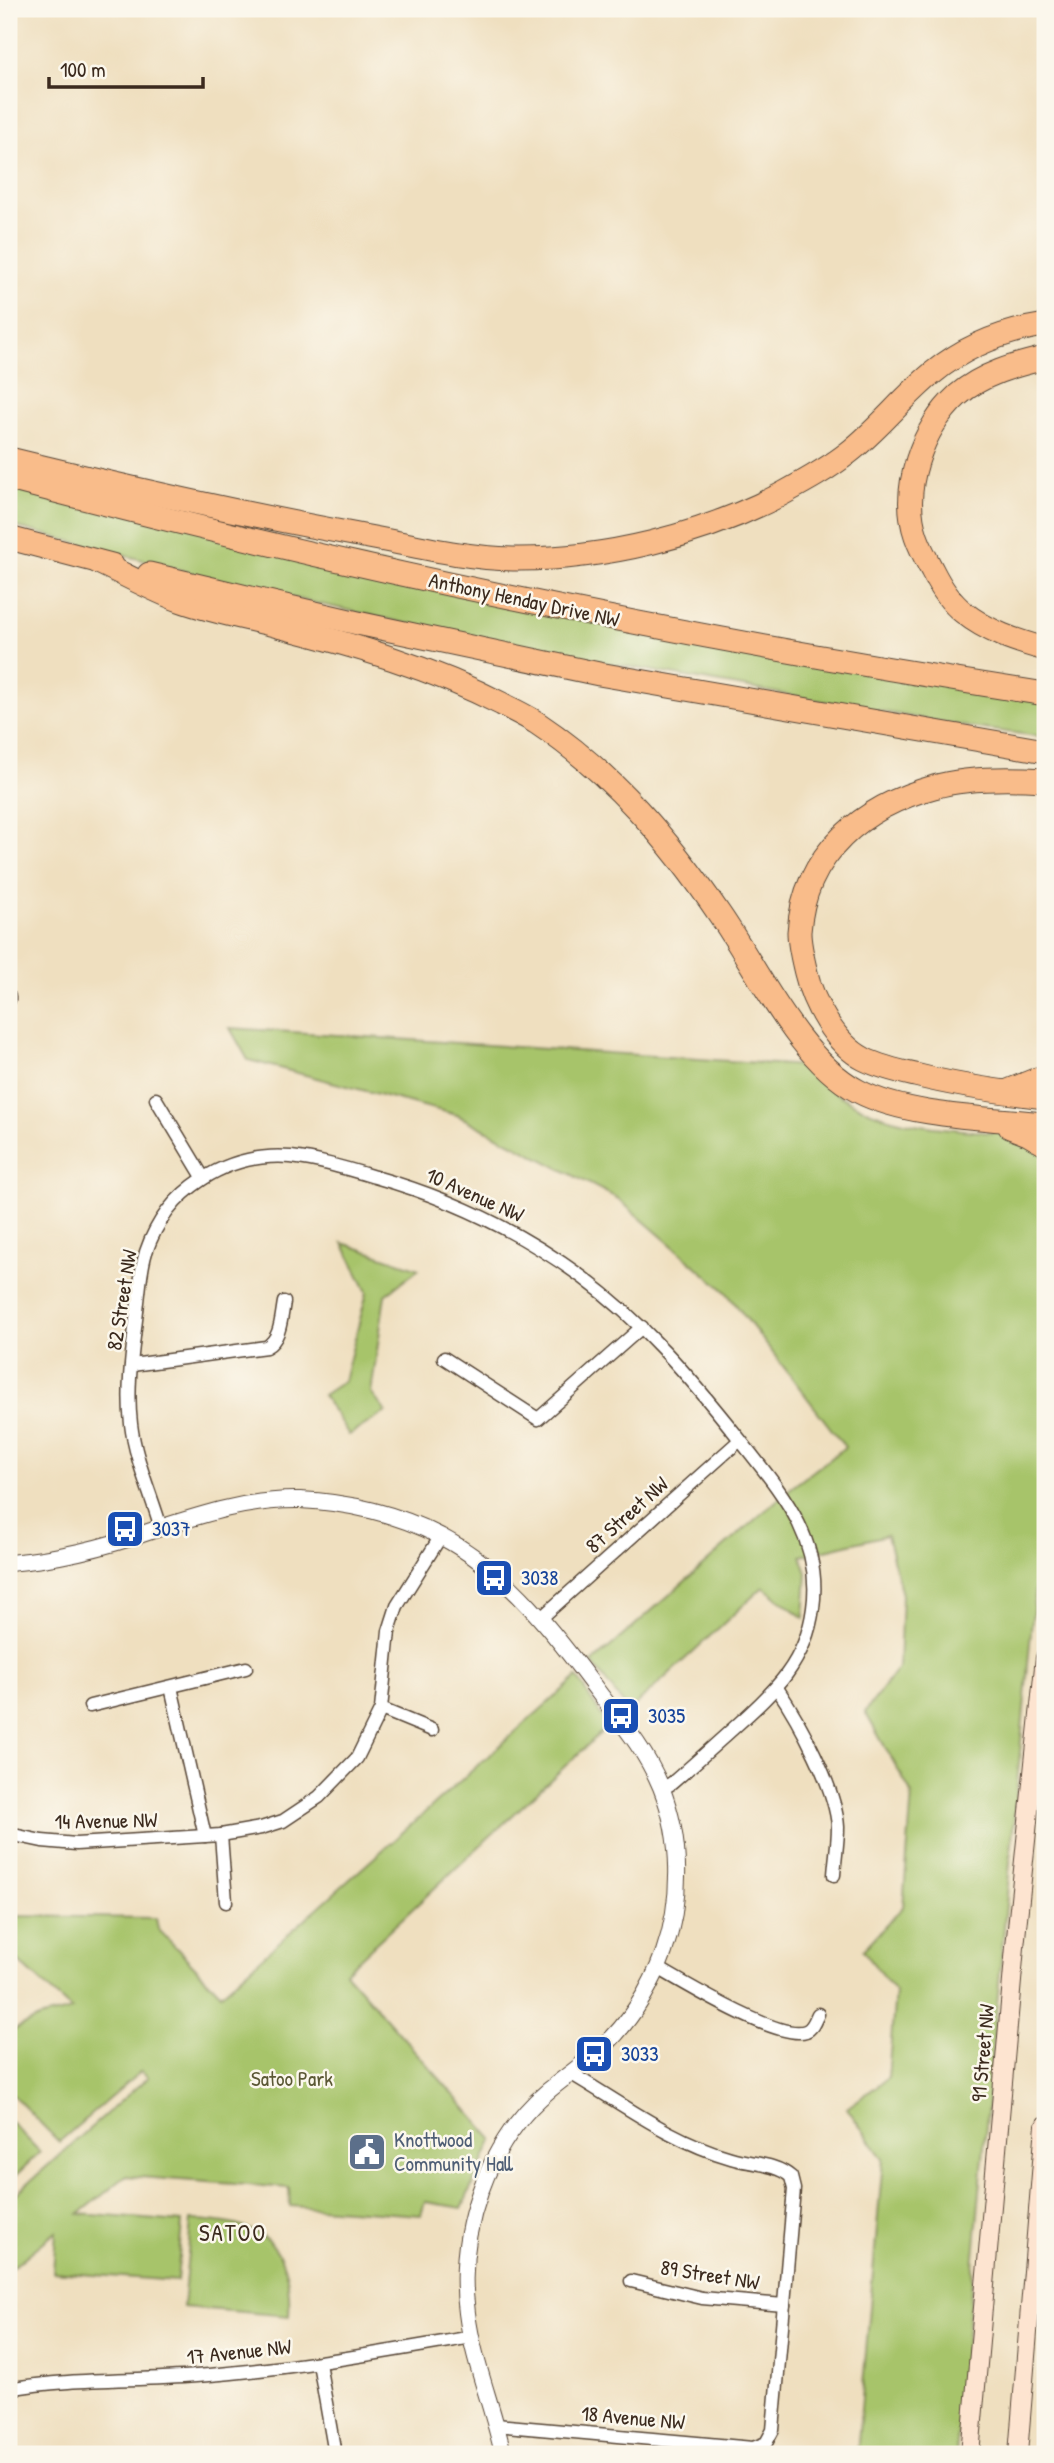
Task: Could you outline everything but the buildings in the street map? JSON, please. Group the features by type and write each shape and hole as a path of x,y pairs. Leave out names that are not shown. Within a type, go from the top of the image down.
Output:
{"highway":[{"path":"9,458 216,507 467,555 513,559 592,554 678,535 748,510 780,495 849,452 933,373 963,352 1017,329 1045,325"},
{"path":"1045,358 1013,366 983,379 958,395 937,421 924,445 913,477 912,505 915,534 942,590 963,612 987,628 1011,639 1045,649"},
{"name":"Anthony Henday Drive NW","path":"9,479 214,532 435,582 725,641 1045,694"},
{"path":"9,538 98,562 362,624 586,671 1045,751"},
{"path":"98,562 182,601 289,628 433,673 536,722 612,782 659,832 719,914 803,1044 827,1069 858,1091 894,1104 966,1116 1045,1124"},
{"path":"1045,780 988,780 937,786 893,800 868,815 841,836 824,858 810,885 799,933 811,995 822,1015 845,1044 862,1058 881,1067 968,1088 1045,1097"},
{"path":"1005,1093 1045,1076"},
{"path":"966,1116 1028,1134 1045,1144"}],"main road":[{"name":"91 Street NW","path":"970,2454 1015,1947 1045,1657"},
{"path":"1017,2454 1045,2125"}],"street":[{"path":"156,1099 203,1177"},
{"name":"82 Street NW","path":"161,1528 131,1431 129,1403 139,1287 146,1254 159,1223 170,1208 203,1177 241,1161 266,1157"},
{"name":"10 Avenue NW","path":"266,1157 300,1158 363,1173 421,1191 469,1210 544,1251 600,1291 642,1327 693,1380 797,1517 807,1540 814,1568 814,1605 797,1660 777,1688 672,1783 662,1788"},
{"name":"82 Street NW","path":"132,1365 266,1347 273,1342 277,1334 284,1302"},
{"path":"444,1358 538,1419 642,1327"},
{"name":"87 Street NW","path":"540,1619 740,1440"},
{"path":"9,1563 29,1562 86,1550 244,1504 297,1500 348,1505 403,1520 441,1536 482,1563 513,1590 540,1619 637,1743 662,1788 673,1829 677,1873 673,1919 658,1968 636,2008 621,2028 601,2049 526,2113 504,2144 485,2181 472,2219 465,2271 467,2315 503,2454"},
{"path":"432,1730 381,1709 389,1632 397,1606 441,1536"},
{"path":"90,1706 246,1668"},
{"path":"171,1687 205,1836"},
{"path":"777,1688 835,1803 838,1826 834,1875"},
{"name":"14 Avenue NW","path":"9,1834 76,1844 221,1835 283,1821 319,1797 357,1758 381,1709"},
{"path":"221,1835 226,1902"},
{"path":"658,1968 732,2010 786,2030 806,2030 812,2027 818,2014"},
{"name":"89 Street NW","path":"570,2073 688,2143 734,2159 778,2169 791,2178 794,2189 774,2423 766,2443"},
{"name":"89 Street NW","path":"631,2281 702,2298 784,2305"},
{"name":"17 Avenue NW","path":"9,2389 41,2384 198,2376 318,2363 472,2337"},
{"path":"318,2363 335,2454"},
{"name":"18 Avenue NW","path":"496,2425 746,2447 758,2447 766,2443"}],"green space":[{"path":"9,487 1045,702 1045,737 969,727 490,642 253,589 9,525"},
{"path":"230,1028 804,1066 847,1100 869,1111 914,1124 992,1133 993,1129 1013,1134 1045,1154 1045,1473 956,2454 857,2454 883,2159 847,2108 888,2078 895,1992 863,1950 903,1907 912,1794 865,1712 899,1667 902,1595 887,1535 801,1556 807,1573 804,1618 763,1587 629,1711 592,1663 791,1488 845,1447 726,1292 617,1198 457,1115 248,1060"},
{"path":"343,1243 419,1269 385,1295 371,1393 386,1412 349,1435 323,1395 344,1381 367,1292"},
{"name":"Satoo Park","path":"577,1677 608,1726 345,1972 493,2139 462,2208 425,2202 421,2215 290,2206 289,2188 126,2176 79,2214 182,2222 177,2281 53,2272 56,2232 9,2270 9,2200 148,2077 141,2071 59,2142 9,2091 9,2032 39,2018 72,2010 9,1953 12,1916 156,1918 158,1929 221,1994"},
{"path":"9,2120 40,2152 9,2182"},
{"path":"191,2220 236,2225 254,2231 268,2240 285,2269 289,2290 289,2316 183,2307"}],"place":[{"name":"3037","path":"125,1529"},
{"name":"3038","path":"494,1578"},
{"name":"3035","path":"621,1716"},
{"name":"3033","path":"594,2054"},
{"name":"Knottwood Community Hall","path":"367,2152"}],"district":[{"name":"SATOO","path":"233,2233"}]}
